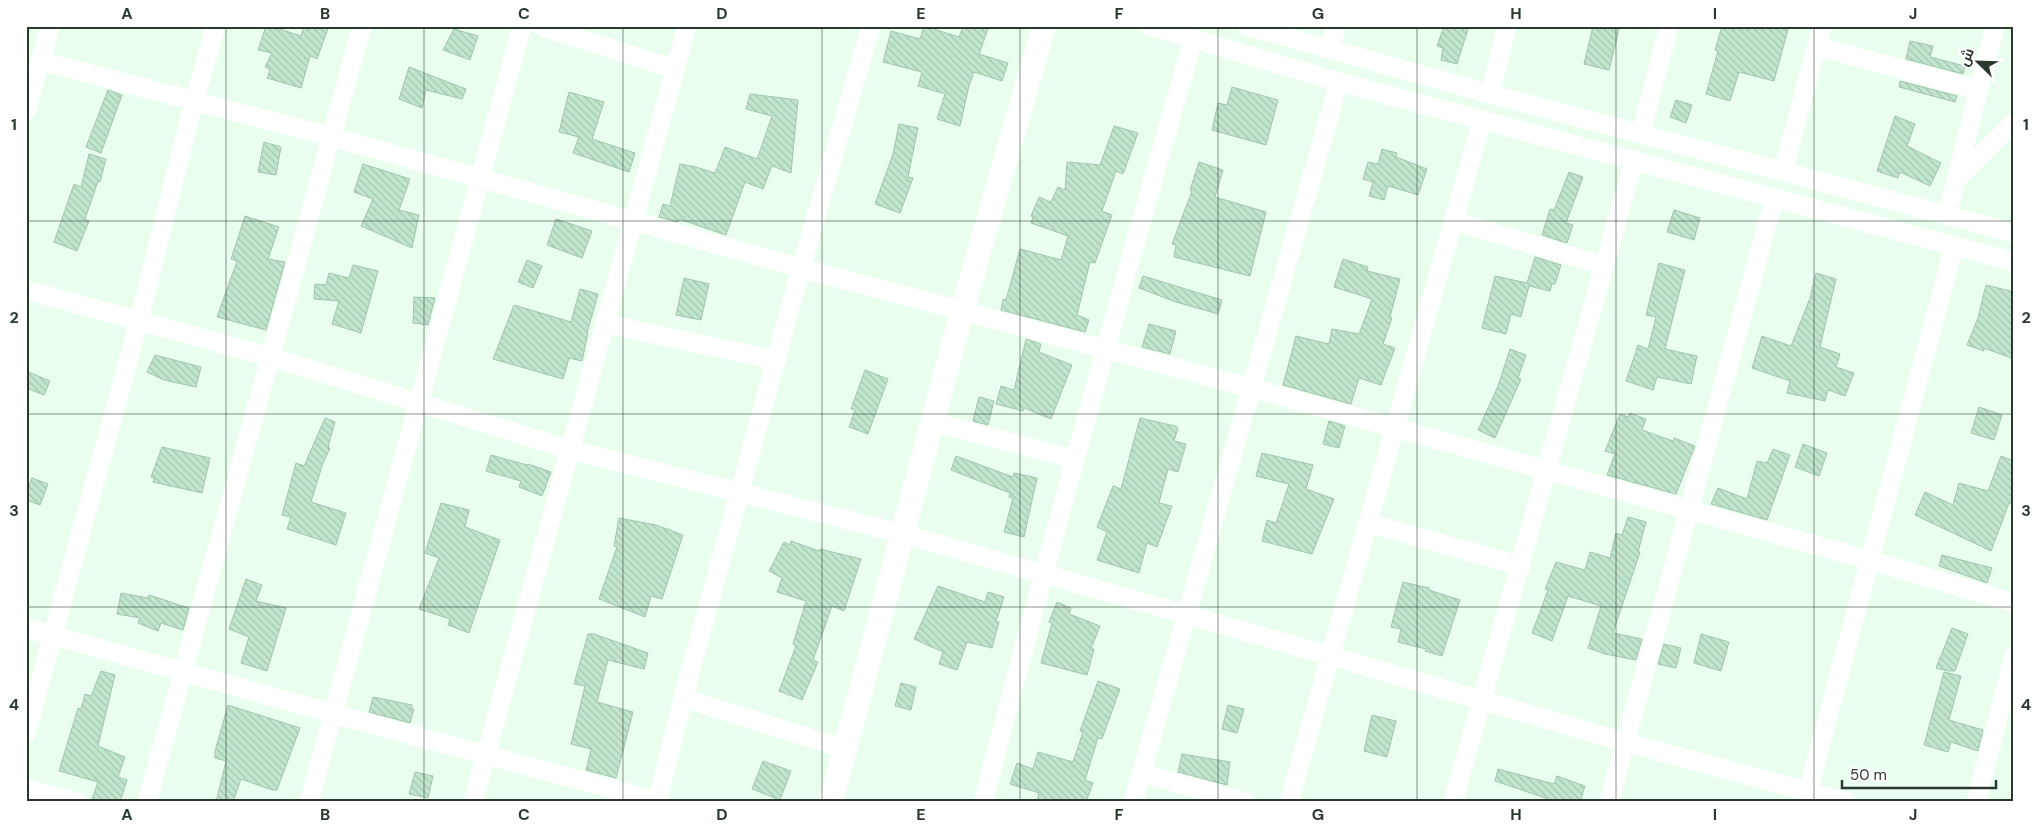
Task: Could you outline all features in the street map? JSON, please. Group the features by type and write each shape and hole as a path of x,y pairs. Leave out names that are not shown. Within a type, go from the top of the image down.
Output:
{"street":[{"path":"26,111 50,26"},
{"path":"26,733 139,321 194,101 216,26"},
{"path":"147,802 362,26"},
{"path":"309,802 522,26"},
{"path":"540,26 675,69"},
{"path":"473,802 687,26"},
{"path":"26,628 334,714 659,801 684,698 801,268 871,26"},
{"path":"831,802 962,311 1044,26"},
{"path":"1149,26 1338,82 2014,262"},
{"path":"1248,26 1490,94 1641,132 2014,233"},
{"path":"1330,49 1336,26"},
{"path":"1490,94 1507,26"},
{"path":"1641,132 1669,26"},
{"path":"1782,171 1822,26"},
{"path":"1947,215 1995,26"},
{"path":"984,802 1074,459 1193,40"},
{"path":"1816,46 1978,90"},
{"path":"41,61 332,137 801,268 1252,388 1547,472 1869,560 2014,603"},
{"path":"1133,802 1338,82"},
{"path":"1289,802 1332,656 1394,428 1482,120"},
{"path":"1956,180 2014,122"},
{"path":"1453,802 1634,160"},
{"path":"1609,802 1774,199"},
{"path":"1454,221 1605,266"},
{"path":"1806,797 1954,246"},
{"path":"26,290 271,357 571,450 903,534 1332,656 1806,797 1847,802"},
{"path":"606,324 776,360"},
{"path":"933,422 1074,459"},
{"path":"1368,523 1520,566"},
{"path":"1976,802 2014,656"},
{"path":"684,698 846,749"},
{"path":"1141,773 1245,802"},
{"path":"26,788 77,802"}],"building":[{"path":"266,26 301,36 304,26 329,26 317,59 310,56 301,88 267,78 270,70 265,67 272,53 258,50"},
{"path":"924,26 959,37 963,26 989,26 979,54 1008,63 1002,81 974,72 960,126 937,119 945,94 918,86 922,72 883,62 891,31 920,39"},
{"path":"1444,26 1469,26 1457,64 1441,60 1443,48 1437,46"},
{"path":"1593,26 1620,26 1609,70 1584,64"},
{"path":"1722,26 1789,26 1774,81 1739,72 1730,101 1706,94 1718,51 1715,50"},
{"path":"454,29 478,36 470,60 443,50"},
{"path":"1910,41 1933,46 1930,57 1965,66 1963,74 1906,59"},
{"path":"409,67 466,89 462,99 426,90 422,108 399,99"},
{"path":"1900,81 1957,96 1955,102 1899,87"},
{"path":"1232,87 1278,100 1266,145 1212,130 1218,103 1227,105"},
{"path":"108,90 122,95 101,153 86,147"},
{"path":"569,92 604,102 592,139 635,153 629,172 573,153 579,137 559,132"},
{"path":"750,94 798,100 791,173 772,166 763,189 745,182 726,235 679,219 678,222 659,217 663,204 670,206 680,164 715,173 725,147 757,159 772,116 746,109"},
{"path":"1676,100 1692,105 1686,123 1670,117"},
{"path":"1895,116 1915,124 1907,146 1941,163 1930,186 1900,172 1898,178 1877,171"},
{"path":"899,124 918,128 908,177 913,178 900,213 875,204 893,154"},
{"path":"1114,126 1138,133 1123,174 1116,171 1102,211 1112,215 1095,263 1090,262 1077,315 1089,320 1085,332 1001,310 1003,299 1006,300 1020,249 1061,260 1068,236 1031,223 1033,217 1031,216 1039,197 1051,202 1058,187 1065,190 1067,162 1100,165"},
{"path":"264,142 281,147 276,175 258,172"},
{"path":"1382,149 1397,153 1396,157 1427,169 1418,195 1388,186 1384,200 1369,196 1373,182 1363,179 1368,162 1378,164"},
{"path":"89,154 106,159 100,182 98,181 85,219 89,221 77,251 54,242 74,184 81,187"},
{"path":"1199,162 1223,170 1215,197 1266,212 1250,276 1174,257 1176,245 1172,244 1192,191 1190,190"},
{"path":"363,164 410,179 399,210 419,215 412,248 361,226 373,199 354,192"},
{"path":"1569,172 1583,177 1566,223 1573,225 1567,243 1542,235 1550,209 1554,210"},
{"path":"1674,210 1700,218 1694,240 1667,232"},
{"path":"245,216 279,227 268,259 285,262 266,330 217,317 237,261 231,259"},
{"path":"556,219 592,231 582,258 547,245"},
{"path":"1535,257 1561,265 1555,284 1552,284 1550,291 1529,286 1521,317 1511,314 1506,334 1482,328 1495,276 1527,283"},
{"path":"1343,259 1368,267 1367,271 1400,279 1390,317 1392,318 1383,344 1395,348 1381,385 1359,378 1351,404 1283,385 1296,336 1329,344 1332,329 1359,334 1372,299 1334,287"},
{"path":"527,260 542,266 533,288 518,282"},
{"path":"1659,263 1685,270 1665,349 1697,356 1691,384 1657,377 1653,390 1626,381 1638,345 1648,349 1656,317 1646,315"},
{"path":"353,265 378,271 361,333 332,324 339,301 314,299 315,284 326,285 329,273 349,278"},
{"path":"1816,273 1836,279 1820,347 1840,354 1836,367 1854,373 1845,396 1828,390 1825,401 1787,393 1790,381 1752,368 1762,336 1791,346 1810,298"},
{"path":"1143,276 1222,300 1218,314 1176,302 1139,288"},
{"path":"684,278 709,284 701,320 676,315"},
{"path":"1986,285 2014,292 2014,359 1984,348 1984,351 1967,345 1978,318"},
{"path":"580,289 598,294 587,333 582,361 569,358 563,379 493,359 514,305 571,322"},
{"path":"414,297 435,298 428,325 413,323"},
{"path":"1149,324 1176,331 1170,354 1142,347"},
{"path":"1026,339 1041,344 1039,352 1072,365 1051,419 1024,408 1023,411 996,404 1001,386 1014,390"},
{"path":"1510,349 1526,355 1518,378 1521,379 1495,438 1478,430 1498,386"},
{"path":"155,355 201,367 196,387 164,380 147,372"},
{"path":"865,370 888,379 868,434 849,427 855,410 851,409"},
{"path":"26,371 50,381 44,395 26,388"},
{"path":"979,397 994,401 988,425 973,421"},
{"path":"1979,407 2002,415 1994,440 1971,433"},
{"path":"1630,413 1646,419 1642,430 1673,441 1674,438 1695,446 1676,494 1607,475 1615,454 1605,451 1620,414 1628,417"},
{"path":"325,418 335,422 328,447 330,448 323,463 311,502 346,513 336,545 287,529 291,517 282,515 296,463 304,466"},
{"path":"1140,418 1175,426 1178,428 1174,441 1186,444 1178,472 1168,469 1159,503 1172,506 1157,547 1147,543 1139,573 1097,560 1107,532 1097,527 1113,486 1121,489"},
{"path":"1329,421 1345,426 1339,448 1323,444"},
{"path":"1803,444 1827,453 1819,476 1795,467"},
{"path":"162,447 210,458 202,493 153,482 154,478 151,477"},
{"path":"1773,449 1790,455 1767,520 1711,504 1718,488 1747,499 1757,461 1767,463"},
{"path":"1262,453 1313,465 1306,489 1334,499 1312,554 1262,541 1267,520 1276,523 1289,484 1256,476"},
{"path":"491,455 551,472 542,496 519,487 521,481 486,471"},
{"path":"956,456 1013,477 1014,473 1037,478 1024,537 1004,532 1013,498 1009,497 1010,493 951,470"},
{"path":"2001,456 2014,461 2014,505 2009,503 1991,551 1915,515 1925,492 1953,505 1959,483 1988,491"},
{"path":"32,478 48,484 40,505 26,500 26,493"},
{"path":"441,503 469,510 465,527 500,540 469,633 448,625 450,619 419,609 439,558 425,553"},
{"path":"1628,517 1646,522 1638,552 1640,552 1613,633 1642,639 1636,660 1605,654 1588,648 1601,606 1568,596 1552,641 1532,633 1548,590 1545,589 1556,562 1585,570 1590,552 1610,558 1616,533 1622,535"},
{"path":"619,518 656,525 683,535 662,599 651,596 645,617 599,599 617,547 614,546"},
{"path":"791,541 819,551 820,549 861,559 844,611 832,606 813,660 818,662 802,700 779,691 796,646 793,644 806,601 777,592 782,578 769,571 784,542 790,545"},
{"path":"1942,555 1992,568 1987,583 1939,566"},
{"path":"246,579 262,585 256,601 286,608 267,671 241,663 249,637 229,629"},
{"path":"1403,582 1429,588 1429,590 1460,600 1442,656 1425,651 1426,649 1398,642 1401,629 1391,627"},
{"path":"938,586 985,602 988,592 1004,597 996,622 999,622 992,648 967,642 957,670 939,664 943,652 914,639"},
{"path":"121,593 148,598 149,595 189,608 183,630 161,623 158,631 138,623 140,618 117,614"},
{"path":"1057,602 1071,608 1069,614 1100,626 1091,649 1094,649 1087,675 1041,663 1052,623 1049,622"},
{"path":"1952,628 1968,634 1955,671 1948,671 1936,668"},
{"path":"588,634 594,634 648,653 644,669 608,660 597,702 633,712 616,778 586,770 591,749 571,744 585,686 574,684"},
{"path":"1701,634 1729,642 1721,671 1694,663"},
{"path":"1664,644 1681,648 1676,668 1658,664"},
{"path":"101,671 115,675 98,746 125,757 118,777 127,780 120,802 91,802 98,782 59,771 78,708 81,709 85,694 91,696"},
{"path":"1944,672 1961,676 1949,720 1983,730 1978,751 1951,742 1948,752 1924,745"},
{"path":"1098,681 1120,689 1102,739 1098,738 1085,780 1093,783 1086,802 1037,802 1039,793 1010,784 1017,763 1033,769 1038,752 1073,762 1083,732 1080,731"},
{"path":"901,683 916,687 911,710 895,706"},
{"path":"373,697 412,705 411,709 414,709 410,723 369,712"},
{"path":"228,705 300,728 277,790 241,779 233,802 216,802 226,761 215,758 215,751"},
{"path":"1228,705 1244,709 1237,733 1222,729"},
{"path":"1372,715 1396,721 1387,757 1364,751"},
{"path":"1182,754 1230,762 1227,785 1178,772"},
{"path":"763,761 791,771 780,800 752,789"},
{"path":"1498,769 1554,784 1557,776 1585,786 1580,802 1557,802 1495,781"},
{"path":"415,772 433,776 428,798 409,794"}]}
